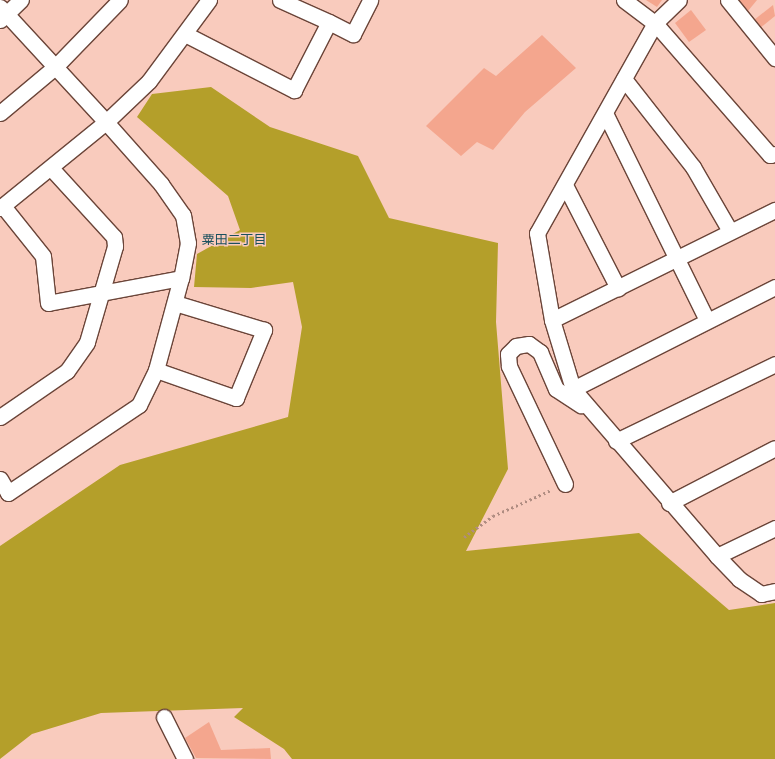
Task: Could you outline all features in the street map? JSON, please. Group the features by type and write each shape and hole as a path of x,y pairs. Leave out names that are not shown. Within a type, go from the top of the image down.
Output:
{"street":[{"path":"0,479 8,493 140,405 156,370 182,278 188,243 183,215 161,184 55,67 2,14 21,0"},
{"path":"0,113 55,67 120,0"},
{"path":"182,278 103,294 48,303 43,256 1,207 106,122 149,81 209,0"},
{"path":"280,0 353,34 370,0"},
{"path":"624,0 655,24 773,158"},
{"path":"678,0 655,24 566,187 537,233 552,320 573,388 669,503 739,579 761,594 775,591"},
{"path":"728,0 775,58"},
{"path":"185,34 294,90 329,22"},
{"path":"624,79 693,167 730,231"},
{"path":"606,115 707,320"},
{"path":"0,417 67,371 87,342 103,294 115,246 114,237 51,168"},
{"path":"566,187 618,288"},
{"path":"552,320 618,288 676,257 775,210"},
{"path":"573,388 775,287"},
{"path":"156,370 236,398 264,330 175,303"},
{"path":"565,484 509,366 508,354 516,346 529,344 540,352 556,388 593,413"},
{"path":"616,441 775,364"},
{"path":"669,503 775,448"},
{"path":"717,556 775,528"},
{"path":"164,716 185,759"}],"path":[{"path":"464,537 493,516 565,484"}],"shaded area":[{"path":"211,87 270,127 358,156 389,218 498,243 496,322 508,469 466,551 639,533 729,610 775,603 775,759 292,759 284,749 234,717 243,708 101,713 32,734 0,759 0,546 120,465 288,417 302,327 293,282 251,288 194,287 197,254 240,230 228,196 137,117 152,94"}],"building":[{"path":"646,0 662,0 657,7"},
{"path":"737,0 757,0 748,11"},
{"path":"773,5 775,16 760,28 754,20"},
{"path":"691,10 706,30 689,42 675,23"},
{"path":"542,35 576,68 525,112 493,150 477,142 461,156 426,126 484,68 496,76"},
{"path":"209,722 221,750 270,748 271,759 196,758 185,738"}],"district":[{"name":"粟田二丁目","path":"234,240"}]}
